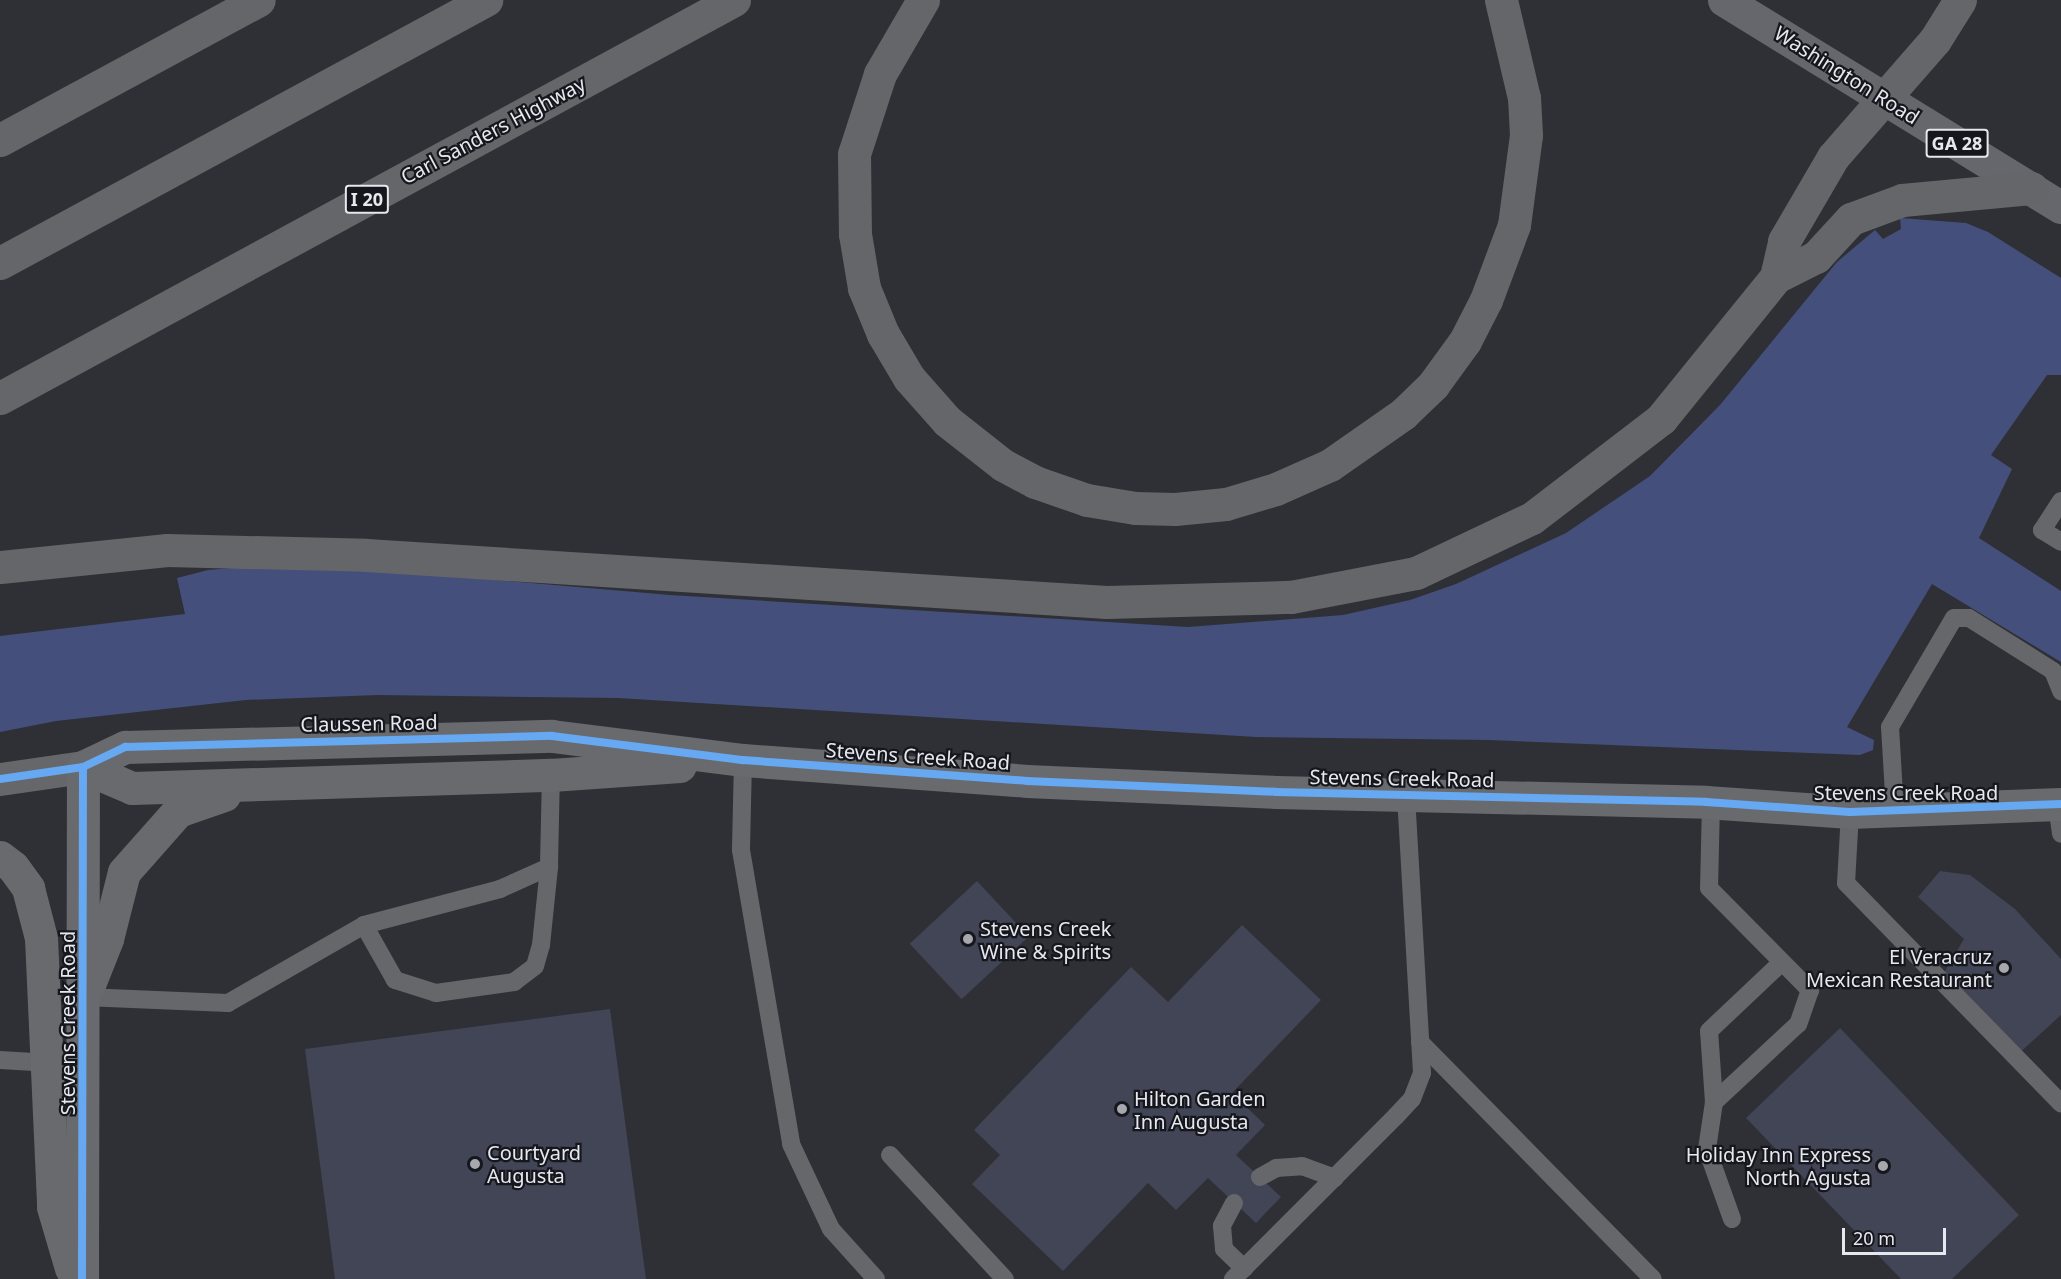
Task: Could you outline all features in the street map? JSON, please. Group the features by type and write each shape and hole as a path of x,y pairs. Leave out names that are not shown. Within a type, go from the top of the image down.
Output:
{"highway":[{"path":"0,140 258,0"},
{"path":"0,263 486,0"},
{"name":"Carl Sanders Highway","path":"0,398 734,0"},
{"path":"922,0 880,74 854,154 855,234 864,288 883,334 909,378 947,421 1003,465 1035,482 1087,500 1135,508 1175,509 1226,504 1276,489 1330,465 1403,414 1433,385 1465,340 1486,300 1514,225 1526,135 1524,98 1501,0"},
{"path":"1776,277 1784,241 1833,157 1935,40 1960,0"},
{"path":"0,567 167,550 214,551 567,566 1107,602 1291,597 1416,573 1532,518 1661,419 1776,277 1816,257 1851,219 1902,200 2031,188"}],"main road":[{"name":"Washington Road","path":"1725,0 2061,207"}],"street":[{"name":"Claussen Road","path":"0,779 83,767 125,747 552,736 743,760"},
{"name":"Stevens Creek Road","path":"743,760 1027,781 1711,802 1851,812 2060,815"},
{"path":"83,767 132,788 551,775 743,760"},
{"name":"Stevens Creek Road","path":"82,1279 83,767"},
{"path":"84,997 107,939 124,872 178,811 261,784"},
{"path":"0,858 13,867 28,888 41,938 53,1207 75,1279"}],"lane":[{"path":"2061,501 2042,530 2061,542"},
{"path":"1895,811 1890,727 1954,618 1969,618 2053,671 2061,691"},
{"path":"743,760 741,850 791,1144 831,1229 876,1279"},
{"path":"364,925 395,980 435,993 514,982 535,966 542,945 549,867 551,775"},
{"path":"1234,1203 1222,1226 1224,1249 1239,1274 1412,1099 1422,1073 1406,794"},
{"path":"1711,802 1709,888 1810,990 1798,1024 1714,1102"},
{"path":"1851,812 1846,882 2061,1103"},
{"path":"84,997 228,1003 364,925 500,889 549,867"},
{"path":"1732,1219 1707,1149 1714,1102 1710,1031 1782,962"},
{"path":"1420,1042 1653,1279"},
{"path":"0,1060 84,1065"},
{"path":"890,1155 1005,1279"},
{"path":"1260,1177 1276,1168 1302,1166 1335,1178"}],"shaded area":[{"path":"1900,218 1966,223 1988,232 2061,278 2061,375 2047,375 1991,455 2012,469 1979,538 2061,591 2061,662 1932,584 1847,727 1874,740 1873,750 1860,755 1489,740 1256,737 618,698 378,695 246,700 56,721 0,732 0,636 185,614 177,578 208,570 299,563 670,595 1188,627 1343,615 1410,600 1456,584 1566,533 1650,476 1720,405 1837,262 1875,230 1883,239 1901,229"}],"building":[{"name":"El Veracruz Mexican Restaurant","path":"1940,871 1970,875 2015,909 2061,959 2061,1015 2016,1056 1942,976 1964,939 1918,897"},
{"name":"Stevens Creek Wine & Spirits","path":"977,881 1029,937 962,999 910,944"},
{"name":"Hilton Garden Inn Augusta","path":"1242,925 1321,1000 1232,1093 1265,1125 1236,1155 1281,1197 1256,1223 1208,1178 1176,1210 1148,1183 1063,1271 972,1184 1000,1155 974,1130 1131,967 1168,1002"},
{"name":"Courtyard Augusta","path":"610,1009 646,1279 335,1279 305,1049"},
{"name":"Holiday Inn Express North Agusta","path":"1840,1028 2019,1215 1952,1279 1901,1279 1746,1118"}],"cycle path":[{"path":"0,779 83,767 125,747 552,736 743,760 1027,781 1276,792 1706,802 1850,812 2061,804"},
{"path":"82,1279 83,767"}],"place":[{"name":"Stevens Creek Wine & Spirits","path":"968,939"},
{"name":"El Veracruz Mexican Restaurant","path":"2004,968"},
{"name":"Hilton Garden Inn Augusta","path":"1122,1109"},
{"name":"Courtyard Augusta","path":"475,1164"},
{"name":"Holiday Inn Express North Agusta","path":"1883,1166"}]}
